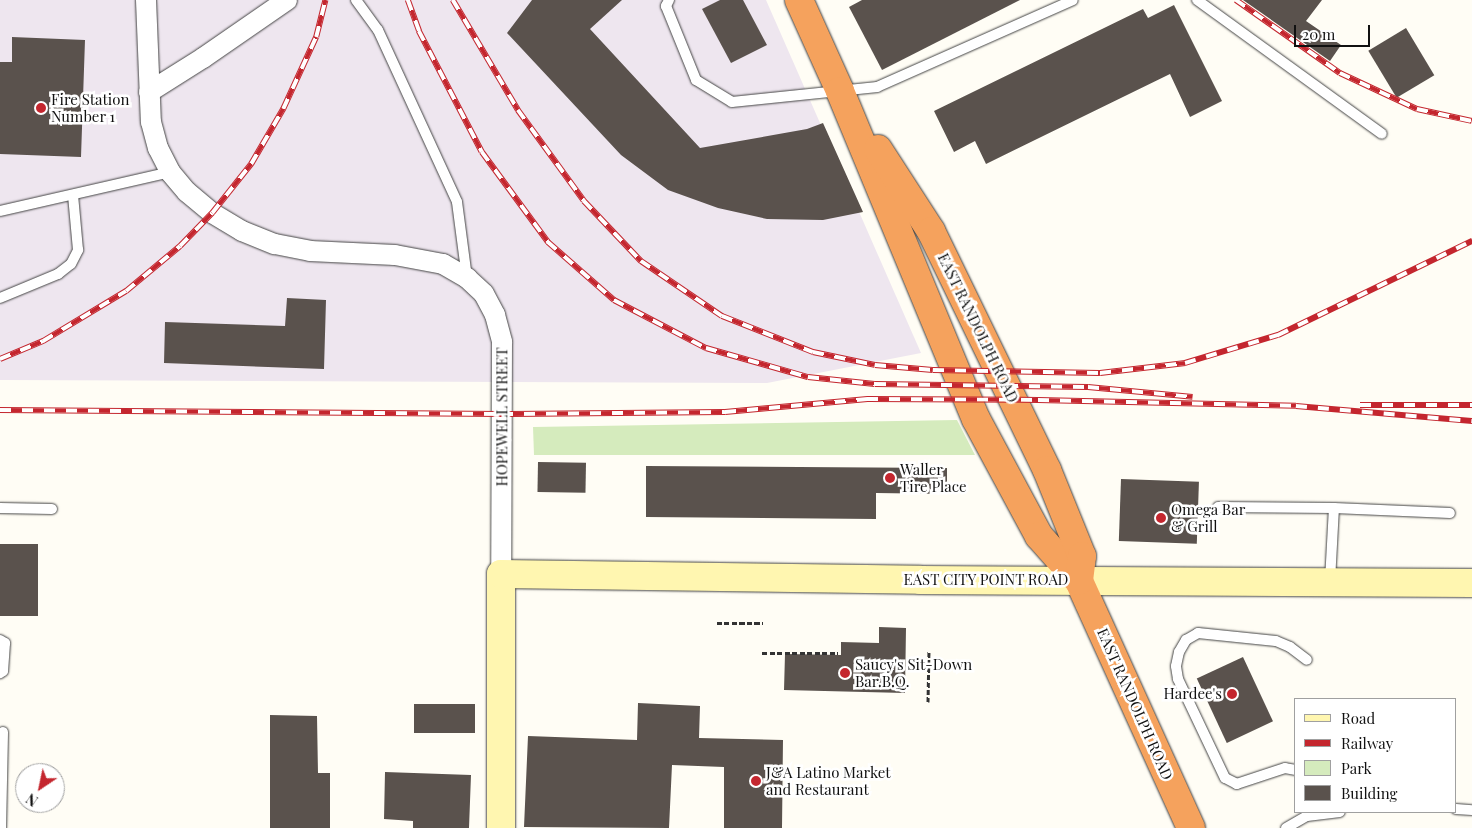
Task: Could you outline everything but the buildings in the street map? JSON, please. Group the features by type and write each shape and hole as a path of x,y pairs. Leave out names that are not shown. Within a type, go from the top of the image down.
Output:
{"highway":[{"name":"EAST RANDOLPH ROAD","path":"799,0 840,91 976,419 1039,536 1078,581 1191,828"},
{"name":"EAST RANDOLPH ROAD","path":"840,91 931,231 1047,470 1082,556 1078,581"}],"street":[{"name":"HOPEWELL STREET","path":"146,0 151,122 158,148 170,172 187,192 212,213 242,231 275,244 310,251 396,255 443,264 467,278 484,294 496,315 502,342 501,828"},
{"path":"150,92 203,58 286,0"},
{"name":"EAST CITY POINT ROAD","path":"501,574 1078,581 1472,583"}],"lane":[{"path":"356,0 378,30 457,202 467,278"},
{"path":"669,0 666,6 696,80 732,102 878,87 1073,0"},
{"path":"1197,0 1382,134"},
{"path":"0,210 170,172"},
{"path":"0,298 58,274 71,264 78,250 73,195"},
{"path":"1218,507 1450,512"},
{"path":"0,508 52,509"},
{"path":"1330,582 1334,508"},
{"path":"1294,770 1285,768 1237,784 1226,778 1178,678 1176,666 1178,652 1186,640 1198,633 1276,641 1290,647 1308,660"},
{"path":"0,640 5,643 3,671 0,673"},
{"path":"1,828 3,732"},
{"path":"1457,810 1472,810"},
{"path":"1286,828 1317,813"}],"path":[{"path":"717,623 763,623"},
{"path":"928,651 928,702"},
{"path":"762,653 838,653"}],"shaded area":[{"path":"0,0 766,0 921,353 767,383 0,380"}],"green space":[{"path":"957,420 975,455 534,455 533,427"}],"railway":[{"path":"0,359 43,341 126,291 180,246 212,213 251,164 283,109 316,37 325,0"},
{"path":"408,0 419,31 482,152 548,242 614,300 706,348 808,377 875,384 1088,387 1193,397"},
{"path":"453,0 518,110 584,201 641,261 722,316 813,352 875,365 933,370 1100,373 1185,363 1278,335 1472,241"},
{"path":"1236,0 1340,73 1417,109 1472,121"},
{"path":"0,410 502,414 725,412 867,399 1038,400 1296,406 1472,421"},
{"path":"1360,405 1472,405"}],"place":[{"name":"Fire Station Number 1","path":"41,108"},
{"name":"Waller Tire Place","path":"890,478"},
{"name":"Omega Bar & Grill","path":"1161,518"},
{"name":"Saucy's Sit-Down Bar.B.Q.","path":"845,673"},
{"name":"Hardee's","path":"1232,694"},
{"name":"J&A Latino Market and Restaurant","path":"756,781"}]}
